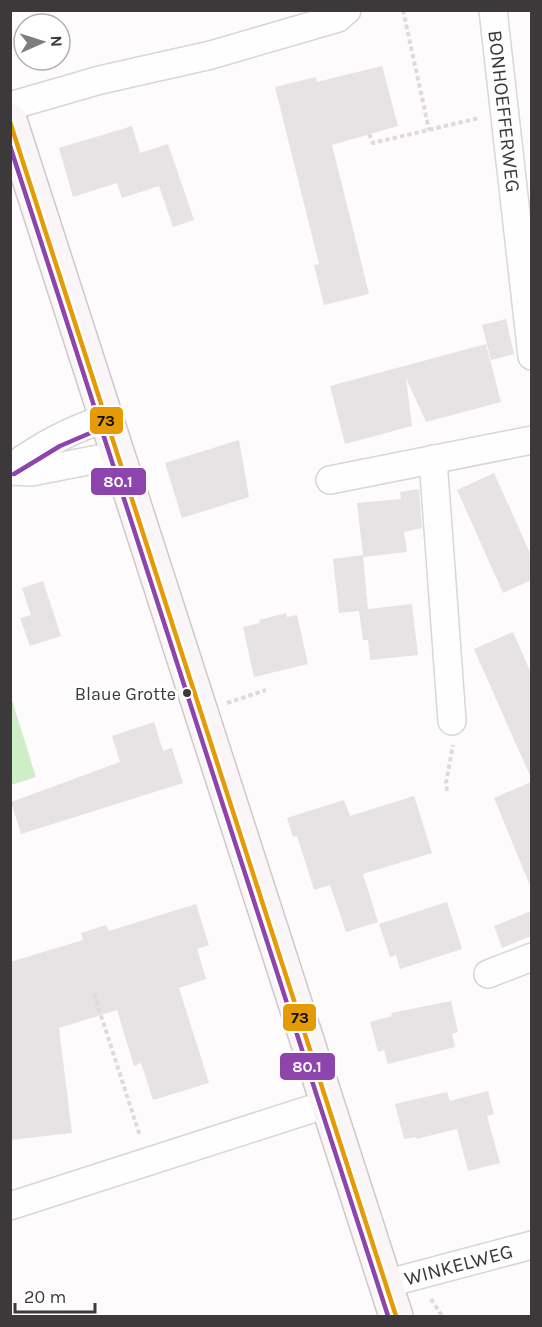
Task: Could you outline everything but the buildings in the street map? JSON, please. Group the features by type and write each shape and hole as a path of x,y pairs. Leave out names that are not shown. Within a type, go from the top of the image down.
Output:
{"main road":[{"path":"10,120 120,455 396,1317"}],"street":[{"path":"10,106 100,80 211,55 338,18 347,10"},
{"name":"BONHOEFFERWEG","path":"493,10 531,356"},
{"path":"10,470 43,444 69,430 107,418"},
{"path":"330,480 531,440"},
{"path":"10,470 32,472 120,455"},
{"path":"433,459 452,721"},
{"path":"488,974 531,957"},
{"path":"10,1206 327,1104"},
{"name":"WINKELWEG","path":"385,1284 531,1245"}],"path":[{"path":"403,10 429,130"},
{"path":"369,134 373,143 504,111"},
{"path":"227,704 266,690"},
{"path":"447,791 446,783 453,754 452,721"},
{"path":"94,994 148,1162"}],"green space":[{"path":"11,697 36,777 10,785"}],"transit line":[{"name":"73","path":"10,122 396,1316"},
{"name":"80.1","path":"10,146 388,1316"},
{"name":"80.1","path":"14,474 60,446 109,425"}],"place":[{"name":"Blaue Grotte","path":"187,693"}]}
